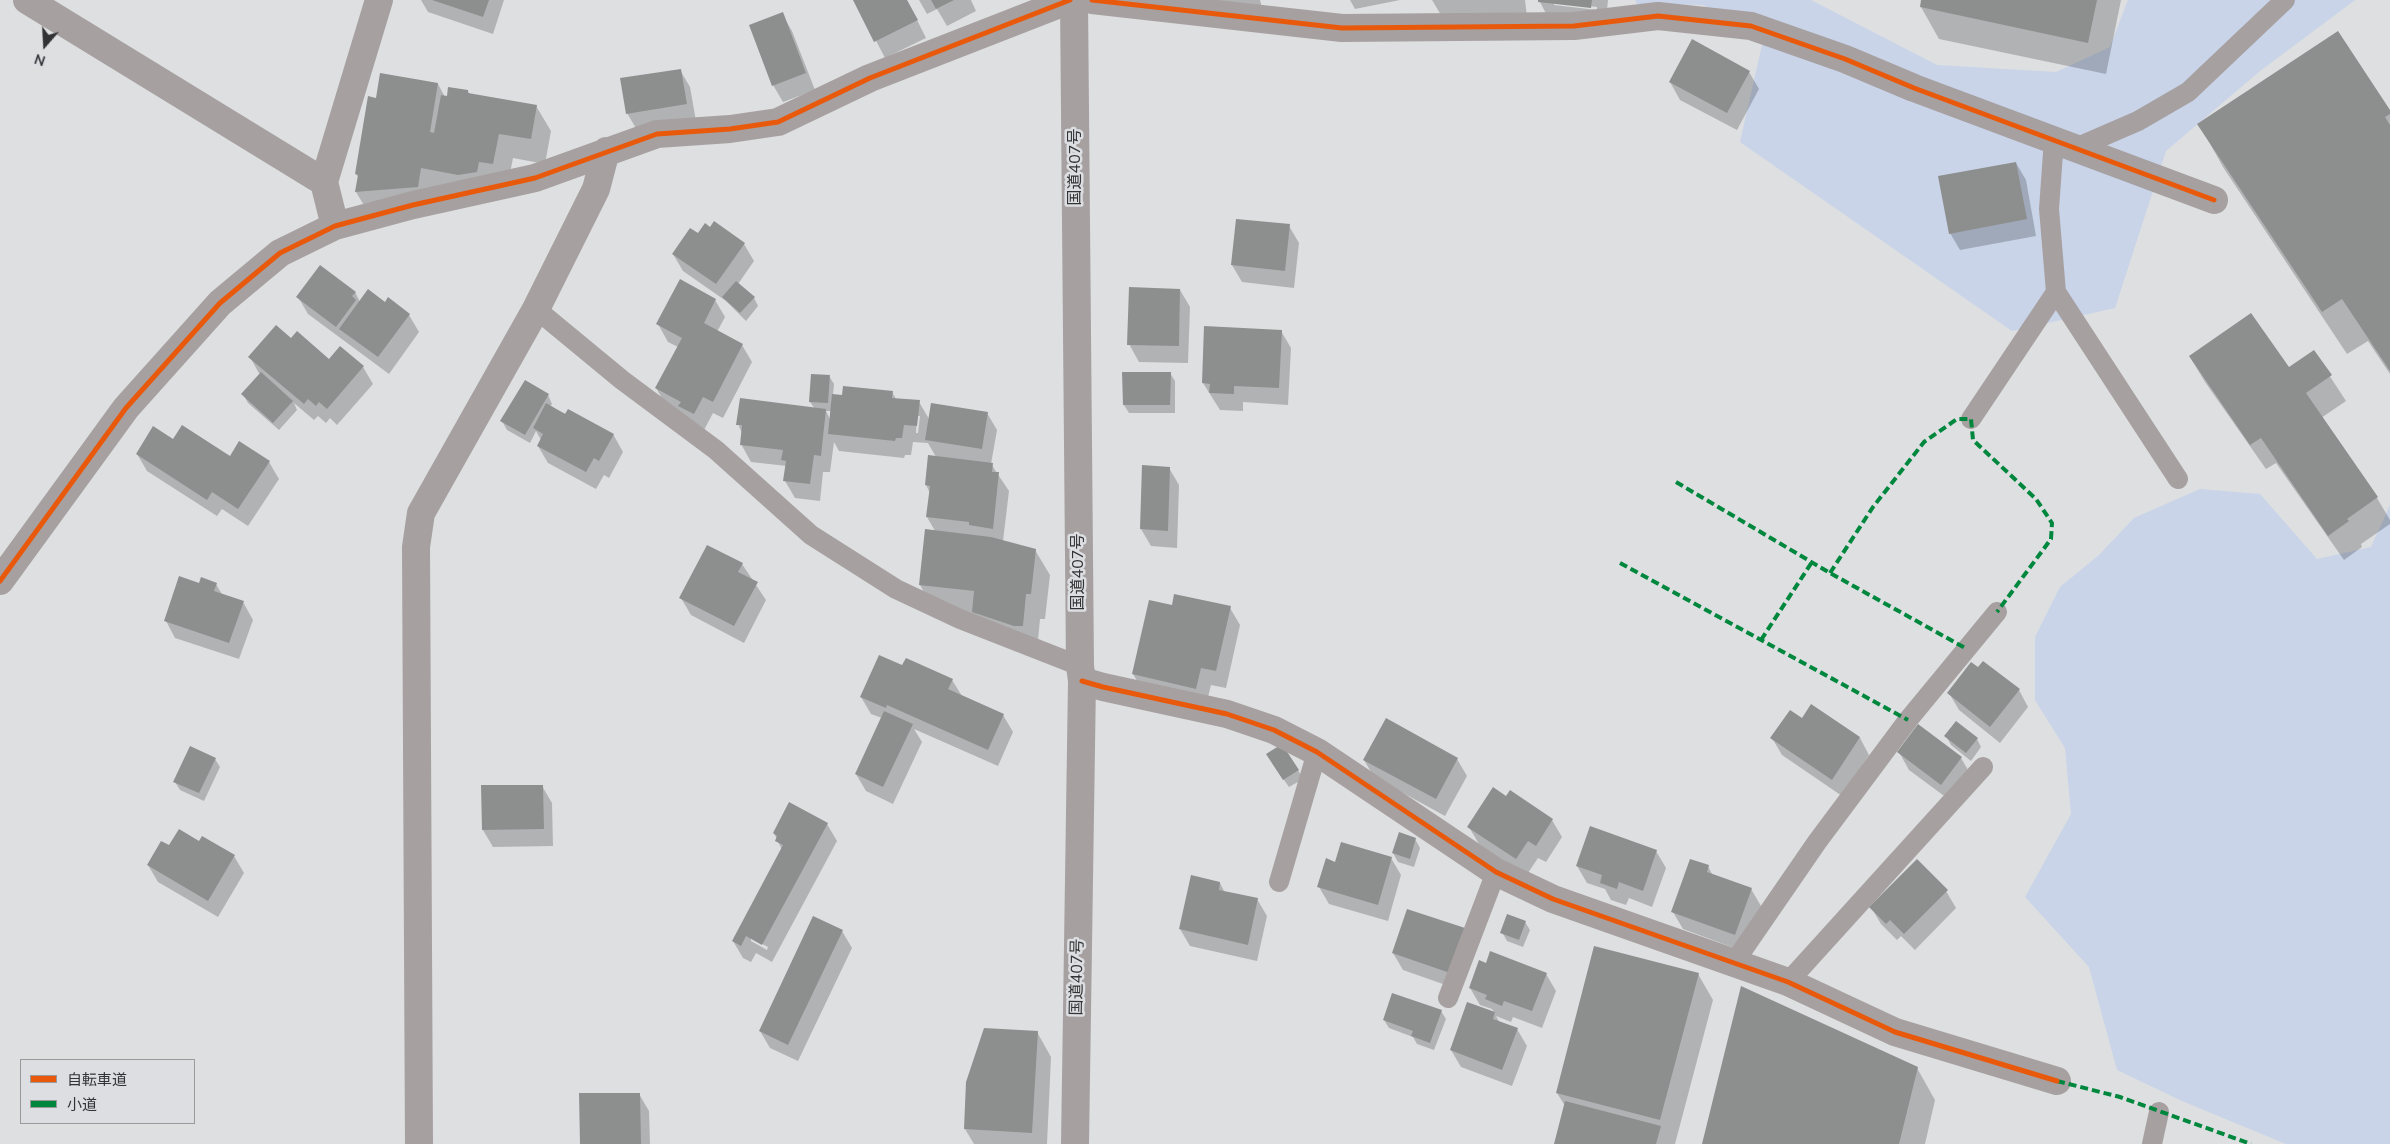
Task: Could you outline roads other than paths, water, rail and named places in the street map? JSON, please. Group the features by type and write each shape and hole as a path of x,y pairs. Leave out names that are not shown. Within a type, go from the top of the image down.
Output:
{"highway":[{"name":"国道407号","path":"1074,0 1081,673 1075,1144"}],"street":[{"path":"27,0 324,182"},
{"path":"335,226 324,182 379,0"},
{"path":"0,581 126,408 220,303 280,253 335,226 413,205 534,178 657,134 730,129 778,122 870,78 1070,0"},
{"path":"1092,0 1342,28 1574,26 1658,16 1751,26 2214,200"},
{"path":"419,1144 416,547 421,513 536,309 596,189 606,151"},
{"path":"1081,673 1103,687 1227,714 1274,730 1317,752 1496,872 1552,899 1788,982 1895,1032 2058,1081"}],"lane":[{"path":"2178,478 2056,292 2049,209 2066,143 2138,121 2188,92 2284,0"},
{"path":"1971,419 2056,292"},
{"path":"536,309 622,380 716,450 812,535 896,589 1081,673"},
{"path":"1733,964 1816,842 1908,720 1997,612"},
{"path":"1279,882 1317,752"},
{"path":"1788,982 1984,767"},
{"path":"1448,998 1496,872"},
{"path":"2152,1144 2159,1112"}]}
